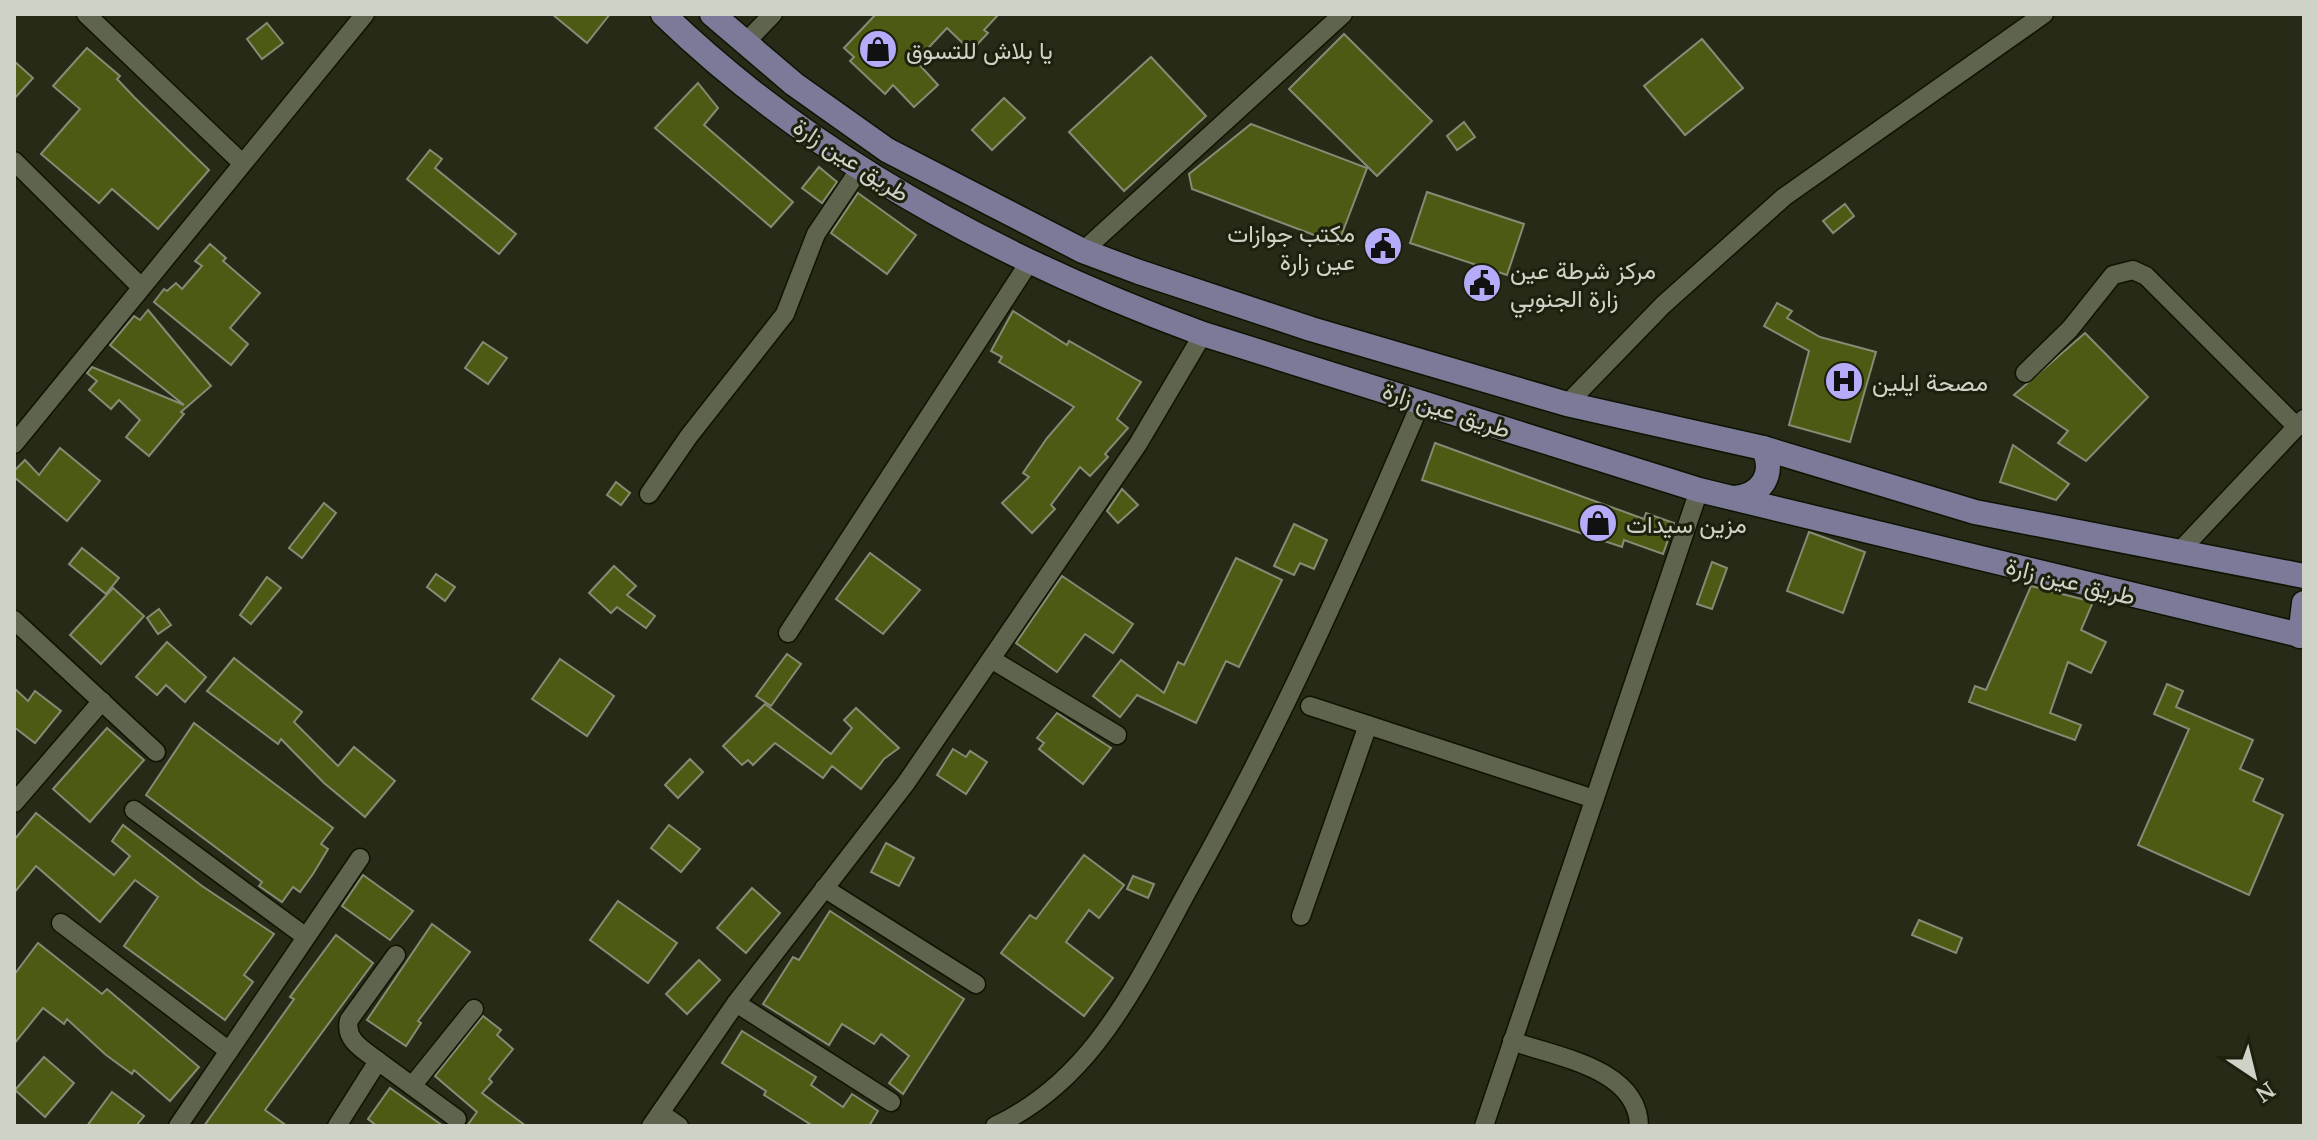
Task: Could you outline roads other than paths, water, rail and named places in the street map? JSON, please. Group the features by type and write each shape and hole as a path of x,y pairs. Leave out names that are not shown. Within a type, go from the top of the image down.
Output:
{"main road":[{"name":"طريق عين زارة","path":"663,14 742,85 861,167 957,224 1130,307 1203,334 1422,400 1699,490 2302,636"},
{"name":"طريق عين زارة","path":"712,14 744,44 887,150 1083,251 1311,329 1567,404 1763,448 1975,512 2177,554 2304,576"},
{"path":"1734,498 1754,494 1762,487 1769,467 1763,448"},
{"path":"2302,636 2304,603"}],"street":[{"path":"86,14 242,163"},
{"path":"14,444 365,14"},
{"path":"744,44 773,14"},
{"path":"1083,251 1343,14"},
{"path":"1567,404 1663,305 1784,197 2044,14"},
{"path":"14,161 140,286"},
{"path":"649,494 689,436 785,314 816,234 861,167"},
{"path":"788,633 1030,261"},
{"path":"2025,373 2070,329 2113,275 2133,270 2146,276 2300,423 2177,554"},
{"path":"679,1126 655,1119 736,1003 906,783 1138,444 1203,334"},
{"path":"995,1126 1022,1112 1060,1083 1096,1044 1127,996 1205,860 1284,708 1422,400"},
{"path":"1484,1126 1699,490"},
{"path":"14,620 156,752"},
{"path":"991,659 1117,735"},
{"path":"14,803 102,701"},
{"path":"1310,706 1594,799"},
{"path":"1301,916 1368,725"},
{"path":"134,810 306,937"},
{"path":"178,1126 360,858"},
{"path":"824,888 976,984"},
{"path":"61,923 229,1051"},
{"path":"396,955 349,1020 347,1028 351,1039 457,1119"},
{"path":"736,1003 891,1102"},
{"path":"412,1086 474,1009"},
{"path":"1512,1041 1616,1080 1635,1103 1639,1126"},
{"path":"337,1126 378,1061"}],"place":[{"name":"يا بلاش للتسوق","path":"878,49"},
{"name":"مكتب جوازات عين زارة","path":"1383,246"},
{"name":"مركز شرطة عين زارة الجنوبي","path":"1482,283"},
{"name":"مصحة ايلين","path":"1844,381"},
{"name":"مزين سيدات","path":"1598,523"}]}
